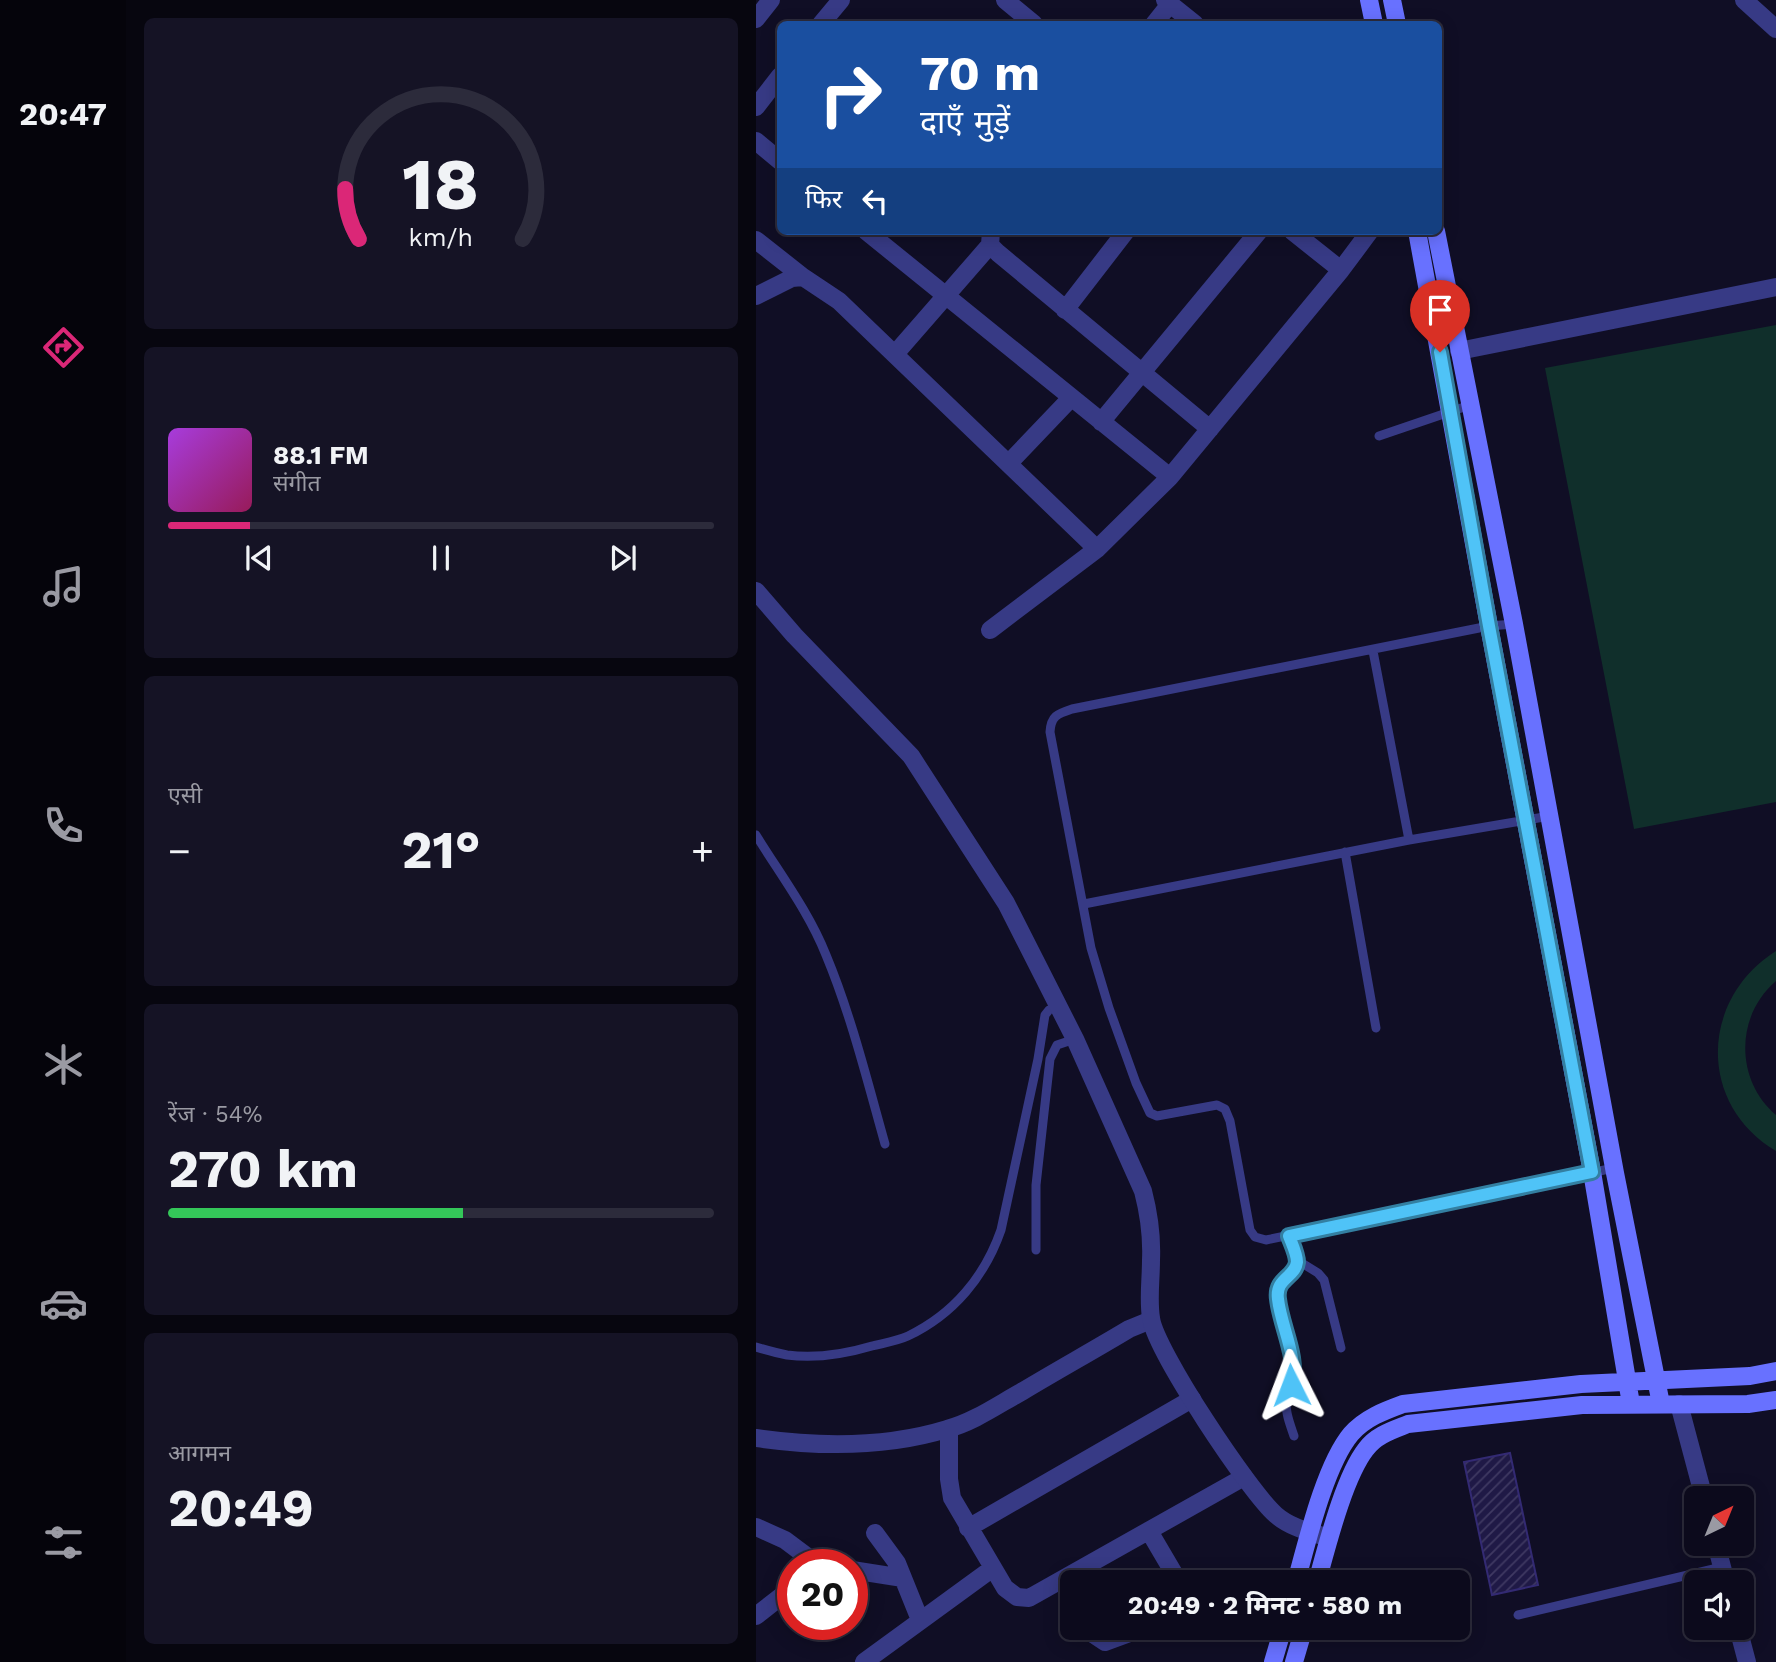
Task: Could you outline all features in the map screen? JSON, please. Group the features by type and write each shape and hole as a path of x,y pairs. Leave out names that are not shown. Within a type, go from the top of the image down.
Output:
{"main road":[{"path":"1369,0 1373,21"},
{"path":"1392,0 1396,21"},
{"path":"1418,235 1592,1172 1631,1404"},
{"path":"1437,235 1514,624 1614,1168 1657,1381 1670,1404"},
{"path":"1299,1570 1337,1456 1352,1433 1375,1415 1403,1404 1581,1384 1750,1376 1776,1371"},
{"path":"1320,1570 1356,1465 1367,1447 1385,1432 1408,1423 1582,1405 1748,1404 1776,1400"},
{"path":"1273,1662 1279,1640"},
{"path":"1294,1662 1300,1640"}],"street":[{"path":"756,19 771,0"},
{"path":"824,21 841,0"},
{"path":"1004,0 1030,21"},
{"path":"1744,0 1776,29"},
{"path":"1156,21 1167,2 1191,21"},
{"path":"756,107 777,80"},
{"path":"756,141 777,158"},
{"path":"871,235 1170,477"},
{"path":"1065,310 1123,235"},
{"path":"1101,422 1256,235"},
{"path":"1297,235 1341,270"},
{"path":"990,631 1097,549 1170,477 1367,235"},
{"path":"895,354 990,238 1065,310 1210,429"},
{"path":"756,240 839,301 1097,549"},
{"path":"756,296 792,278 803,277"},
{"path":"1459,351 1776,287"},
{"path":"1009,463 1071,398"},
{"path":"756,591 794,635 911,756 1006,903 1075,1039 1143,1192 1149,1216 1151,1321 1155,1334 1192,1399 1244,1478 1286,1523 1329,1538"},
{"path":"756,1438 816,1445 854,1444 898,1440 948,1429 988,1411 1129,1329 1151,1321"},
{"path":"968,1528 1192,1399"},
{"path":"1670,1404 1700,1486"},
{"path":"948,1429 952,1498 1005,1588 1017,1597 1029,1598 1060,1582"},
{"path":"1081,1570 1244,1478"},
{"path":"756,1527 785,1540 797,1549"},
{"path":"1149,1531 1172,1570"},
{"path":"875,1533 897,1563 920,1620"},
{"path":"864,1662 993,1568"},
{"path":"868,1573 903,1578"},
{"path":"756,1616 777,1600"},
{"path":"1741,1640 1745,1661"}],"lane":[{"path":"1378,436 1470,405"},
{"path":"1514,624 1489,626 1072,709 1057,714 1051,721 1050,732 1091,948 1108,1008 1150,1113 1157,1116 1217,1105 1225,1109 1230,1121 1250,1230 1255,1237 1266,1241 1614,1168"},
{"path":"1373,651 1409,840"},
{"path":"1084,904 1345,852 1550,816"},
{"path":"756,835 810,922 826,954 854,1034 885,1143"},
{"path":"1345,852 1376,1028"},
{"path":"756,1347 789,1355 850,1353 906,1337 936,1319 965,1295 989,1259 1001,1230 1045,1015 1058,1006"},
{"path":"1036,1250 1036,1185 1050,1059 1057,1045 1075,1039"},
{"path":"1289,1236 1297,1260 1293,1272 1280,1283 1277,1298 1294,1370 1286,1400 1294,1436"},
{"path":"1297,1260 1324,1280 1341,1348"},
{"path":"1518,1615 1684,1582"}],"green space":[{"path":"1776,325 1776,802 1634,829 1545,368"},
{"path":"1776,951 1776,981 1753,1012 1745,1048 1753,1084 1776,1115 1776,1151 1750,1131 1732,1107 1721,1080 1718,1051 1722,1023 1733,996 1751,971"}],"building":[{"path":"1510,1453 1538,1585 1492,1595 1464,1462"}],"route":[{"path":"1291,1385 1294,1370 1277,1298 1280,1283 1296,1267 1297,1260 1289,1236 1592,1172 1440,352"}]}
